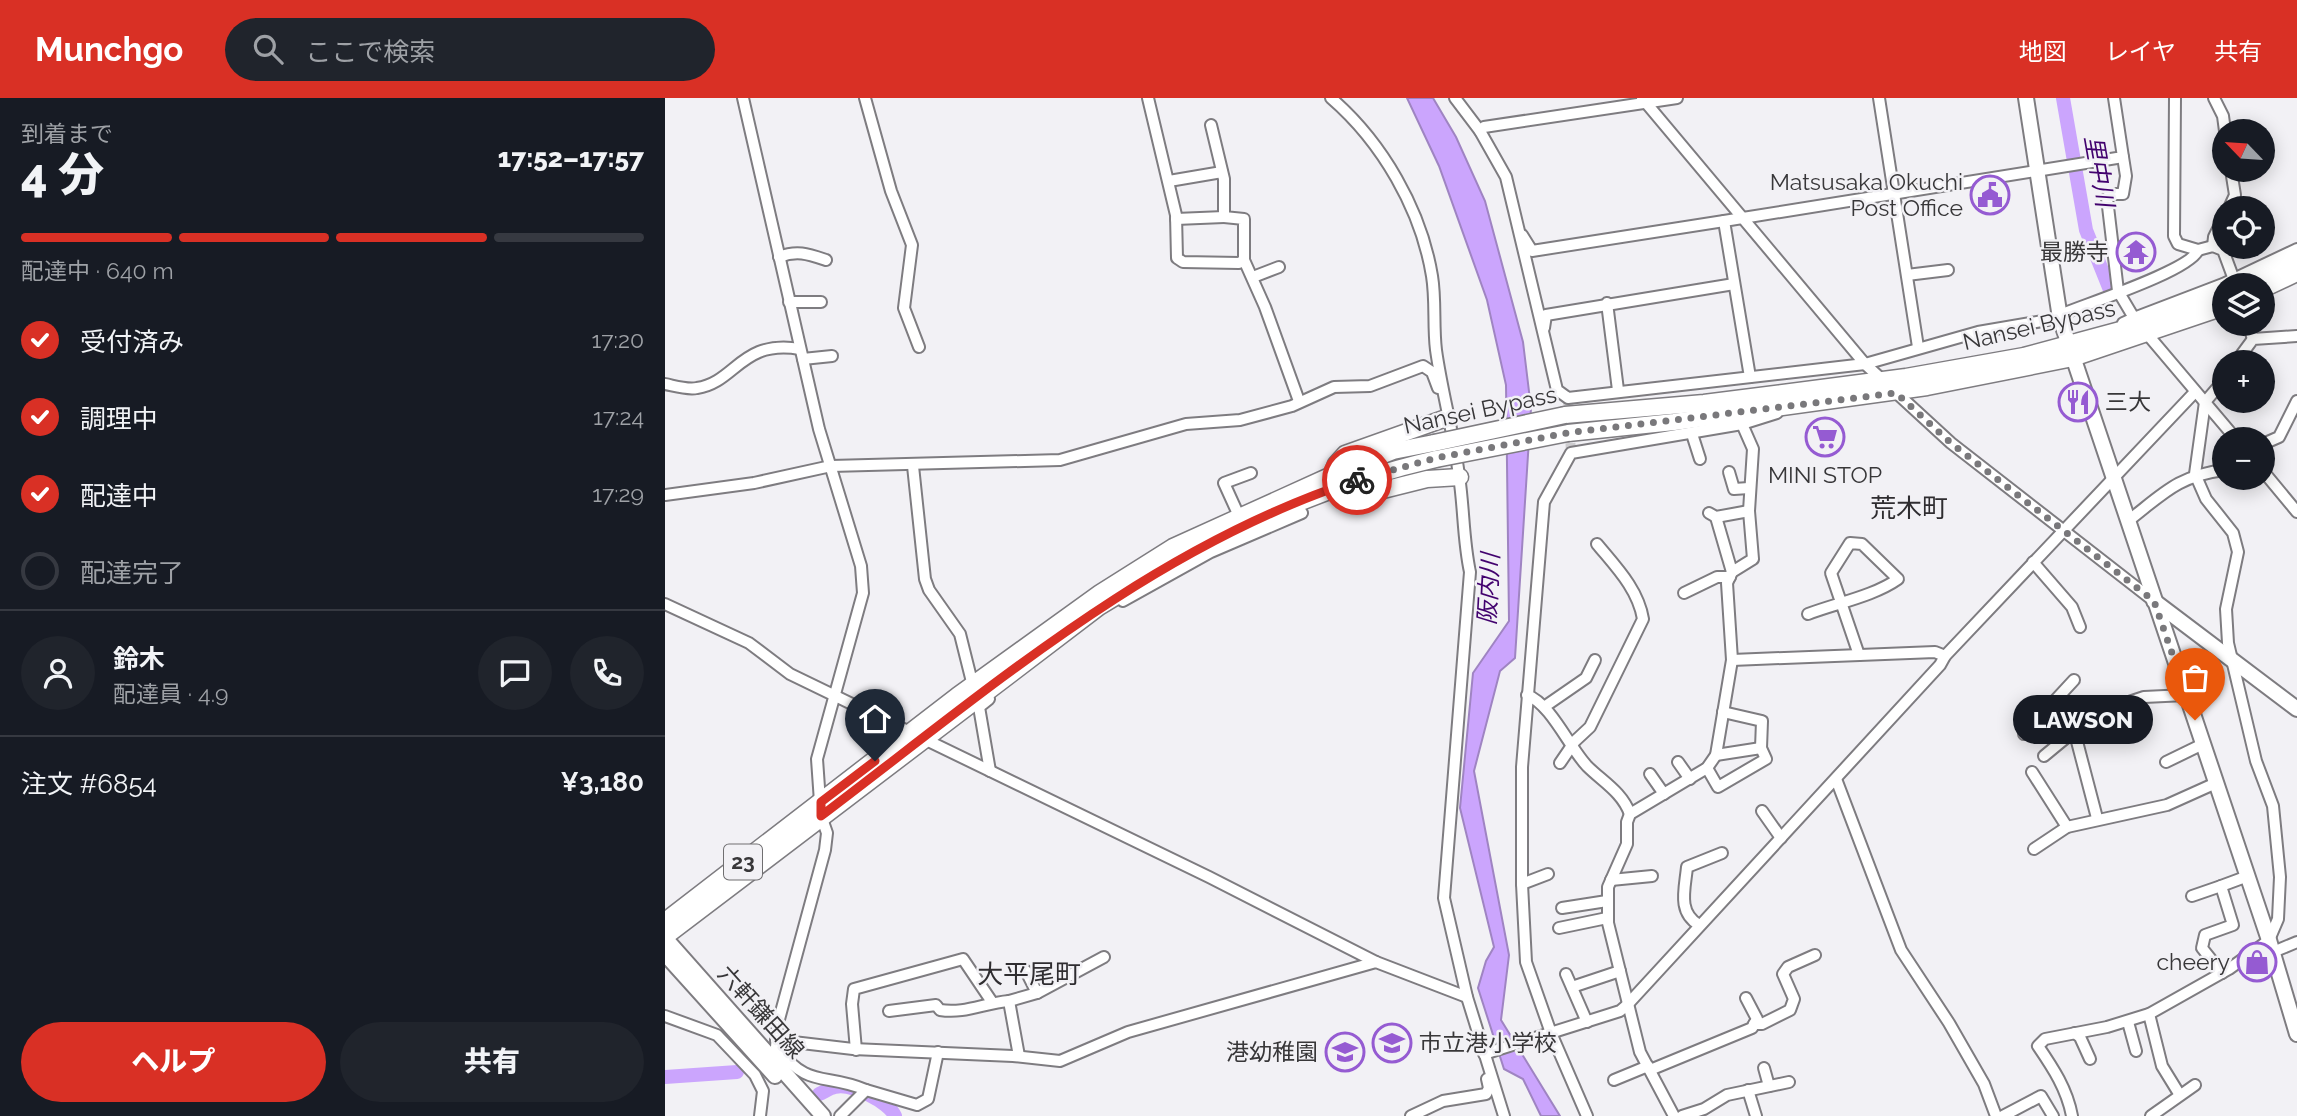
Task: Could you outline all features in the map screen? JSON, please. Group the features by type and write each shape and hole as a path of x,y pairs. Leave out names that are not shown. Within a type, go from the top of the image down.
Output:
{"highway":[{"name":"Nansei Bypass","path":"2263,273 2297,258"},
{"path":"2275,283 2297,273"},
{"name":"Nansei Bypass","path":"665,921 821,809 1100,593 1173,547 1239,516 1336,480 1565,415 1704,403 2071,351 2212,295"},
{"name":"Nansei Bypass","path":"1435,451 1896,393 2148,335 2212,311"},
{"path":"1449,417 1345,454 1335,464 1336,480 1347,493 1359,496 1427,479 1459,477"},
{"name":"Nansei Bypass","path":"916,737 1099,607 1171,562 1336,480"},
{"name":"Nansei Bypass","path":"665,937 821,809"}],"main road":[{"path":"2026,98 2060,318 2248,876 2297,1034"},
{"path":"2154,601 2297,709"},
{"name":"六軒鎌田線","path":"665,937 823,1116"},
{"name":"六軒鎌田線","path":"665,954 811,1116"}],"street":[{"path":"743,98 819,429 861,566 863,593 837,696 817,759 821,809 827,833 825,850 776,1047 794,1068 809,1077 846,1082 863,1093 917,1105 929,1098 938,1052"},
{"path":"865,98 891,191 912,245 904,308 919,347"},
{"path":"1148,98 1176,219 1177,258 1183,262 1239,263 1244,260"},
{"path":"1331,98 1363,129 1388,163 1406,197 1432,275 1436,349 1459,477 1464,548 1470,572 1444,898 1467,997 1504,1116"},
{"path":"1455,98 1481,131 1506,177 1557,390 1568,398 1618,390 1865,364 1917,347 2060,318 2117,291 2173,271 2196,256 2198,250"},
{"path":"1481,131 1484,127 1644,100 1677,98"},
{"path":"1879,98 1917,347"},
{"path":"2114,98 2126,176 2123,194 2110,194 2107,198 2117,291 2134,318"},
{"path":"2175,98 2174,236 2178,244 2198,250 2212,246"},
{"path":"2214,98 2221,119"},
{"path":"1644,100 1865,364 1951,443 2154,601"},
{"path":"1211,125 1222,172 1224,217"},
{"path":"1518,230 1532,251 1893,196 2123,157"},
{"path":"1169,181 1222,172"},
{"path":"1176,219 1244,219 1244,260 1300,401"},
{"path":"1724,221 1750,377"},
{"path":"2256,273 2297,249"},
{"path":"779,257 792,252 806,253 826,260"},
{"path":"1253,277 1279,267"},
{"path":"1907,275 1948,270"},
{"path":"1543,334 1546,315 1734,284"},
{"path":"2110,334 2109,328 2212,293"},
{"path":"789,302 821,302"},
{"path":"1607,303 1618,390"},
{"path":"2148,335 2226,427"},
{"path":"2253,339 2297,337"},
{"path":"2245,350 2253,339"},
{"path":"665,384 696,389 706,386 754,352 832,356"},
{"path":"665,495 754,483 831,466 913,466 937,462 1060,460 1186,425 1240,420 1334,387 1370,386 1423,366 1432,372 1444,395"},
{"path":"1487,1057 1549,1033 1620,1011 1627,1005 1940,665 1945,656 2113,475 2195,392"},
{"path":"2212,394 2205,402 2195,474 2206,499 2233,533 2238,552 2226,609 2228,643 2256,761 2273,806 2280,877 2278,919 2271,946"},
{"path":"2275,439 2279,437 2297,401"},
{"path":"1587,1116 1549,1033 1526,962 1522,884 1522,767 1544,502 1558,472 1568,463 1571,453 1742,424 1793,408 1792,404"},
{"path":"1684,593 1717,577 1731,574 1753,559 1749,488 1753,449 1742,424"},
{"path":"1692,434 1700,459"},
{"path":"913,466 925,579 929,590 960,634 971,678"},
{"path":"1729,472 1734,489 1749,488"},
{"path":"2128,521 2175,485 2195,474 2212,472"},
{"path":"1239,516 1224,483 1251,473"},
{"path":"2275,485 2297,512"},
{"path":"1674,1116 1640,1052 1607,918 1607,901 1611,880 1627,844 1627,822 1630,814 1707,768 1716,755 1732,660 1731,574 1712,515 1749,511"},
{"path":"990,771 979,707 1108,610 1211,552 1302,513"},
{"path":"1808,614 1838,602 1898,579 1862,544 1850,543 1831,573 1838,602 1859,655"},
{"path":"1560,763 1590,727 1643,619 1641,606 1625,578 1597,544"},
{"path":"2033,562 2072,607 2080,627"},
{"path":"665,604 748,643 790,674 916,737 1377,962 1467,997"},
{"path":"1732,660 1935,652 1945,656"},
{"path":"1543,707 1586,678 1595,660"},
{"path":"2024,734 2074,680"},
{"path":"1527,695 1543,707 1572,747 1623,798 1630,814"},
{"path":"2044,756 2095,713 2144,697 2186,695"},
{"path":"2048,708 2074,730 2097,818"},
{"path":"1707,768 1718,787 1724,786 1766,759 1761,748 1762,721 1723,712"},
{"path":"2165,762 2203,744"},
{"path":"1716,755 1761,748"},
{"path":"1678,762 1690,779"},
{"path":"2032,772 2067,827"},
{"path":"1650,774 1664,794"},
{"path":"1836,779 1901,950 1984,1084 1996,1116"},
{"path":"2034,849 2067,827 2097,818 2167,805 2216,783"},
{"path":"1762,811 1781,838"},
{"path":"1522,850 1535,845"},
{"path":"1699,925 1691,920 1683,907 1687,867 1722,853"},
{"path":"1522,884 1548,874"},
{"path":"2192,896 2248,876"},
{"path":"1611,880 1652,877"},
{"path":"2221,886 2233,925 2205,935 2202,948 2222,973"},
{"path":"1562,908 1607,901"},
{"path":"1559,928 1607,918"},
{"path":"2072,1116 2069,1100 2058,1074 2038,1046 2045,1039 2149,1014 2271,946 2297,942"},
{"path":"1754,1024 1762,1024 1790,1010 1794,999 1783,974 1788,967 1815,955"},
{"path":"889,1011 936,1005 940,1010 959,1013 992,1002 1009,1001 1037,993 1104,957"},
{"path":"856,1049 852,1004 854,989 964,959 992,1002"},
{"path":"776,1040 856,1049 1019,1056 1060,1061 1128,1032 1377,962"},
{"path":"1026,971 1037,993"},
{"path":"1571,987 1620,971"},
{"path":"1566,974 1587,1022"},
{"path":"1613,1080 1752,1028 1757,1019 1746,998"},
{"path":"1009,1001 1019,1056"},
{"path":"2149,1014 2162,1066 2178,1092"},
{"path":"665,1016 717,1035 755,1075 763,1091 760,1116"},
{"path":"2127,1021 2136,1051"},
{"path":"2075,1033 2080,1037 2090,1059"},
{"path":"1411,1116 1443,1101 1486,1094 1489,1088 1484,1068 1487,1057"},
{"path":"1764,1068 1769,1086"},
{"path":"1682,1116 1704,1109 1727,1095 1789,1082"},
{"path":"2151,1116 2196,1085"},
{"path":"1748,1090 1756,1116"},
{"path":"840,1116 863,1093"},
{"path":"2003,1116 2041,1096 2053,1116"}],"shaded area":[{"name":"阪内川","path":"1407,98 1433,98 1456,137 1485,201 1523,342 1531,408 1515,658 1500,671 1474,771 1509,955 1501,1020 1560,1116 1541,1116 1523,1079 1504,1069 1478,988 1486,961 1494,947 1460,808 1473,673 1509,621 1506,385 1487,300 1439,166"}],"waterway":[{"name":"里中川","path":"2063,98 2086,230 2110,290"},
{"path":"665,1077 737,1072"},
{"path":"819,1094 835,1087 850,1088 878,1100 895,1116"}],"tunnel":[{"path":"1568,398 1571,453"}],"way so far":[{"path":"1357,480 1436,458 1567,433 1896,393 1951,443 2154,601 2195,720"}],"place":[{"name":"Matsusaka Okuchi Post Office","path":"1990,195"},
{"name":"最勝寺","path":"2136,252"},
{"name":"三大","path":"2078,402"},
{"name":"MINI STOP","path":"1825,437"},
{"name":"LAWSON","path":"2195,720"},
{"name":"cheery","path":"2257,962"},
{"name":"市立港小学校","path":"1392,1043"},
{"name":"港幼稚園","path":"1345,1052"}],"district":[{"name":"荒木町","path":"1909,508"},
{"name":"大平尾町","path":"1029,974"}],"route":[{"path":"875,761 821,802 821,816 1099,607 1171,562 1293,505 1357,480"}]}
